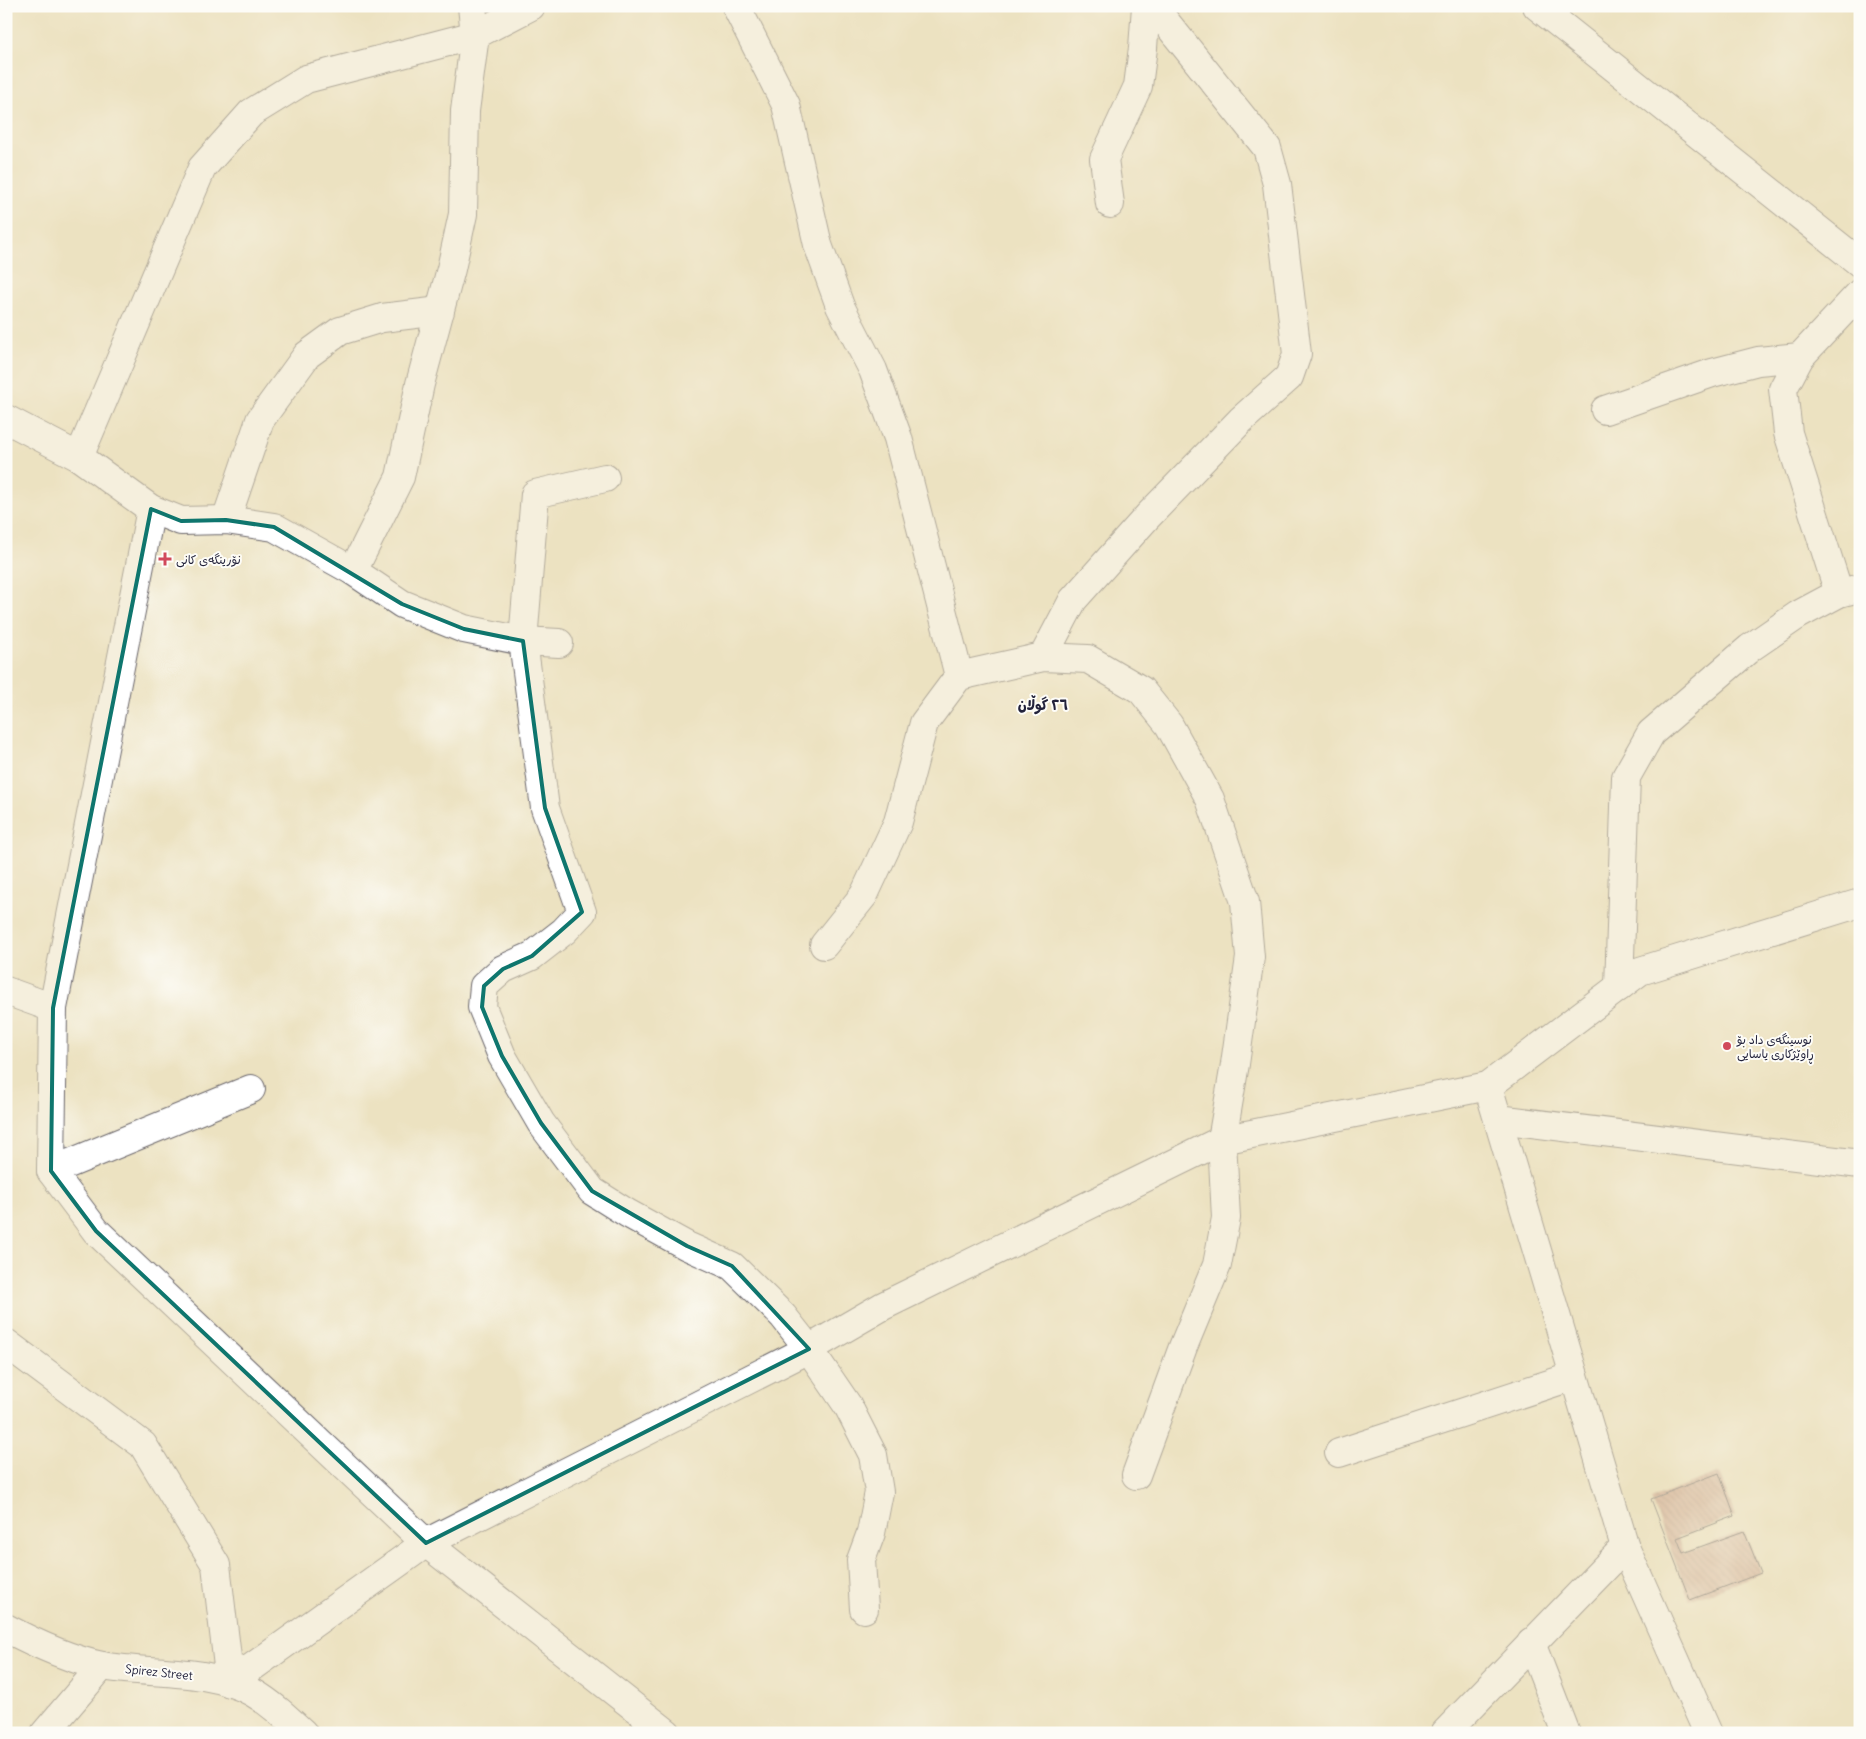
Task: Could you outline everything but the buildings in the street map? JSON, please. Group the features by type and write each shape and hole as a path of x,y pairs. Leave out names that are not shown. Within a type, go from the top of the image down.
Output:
{"street":[{"path":"353,571 400,478 420,384 463,214 465,111 475,35 472,6"},
{"path":"79,457 202,168 251,113 306,79 475,35 531,6"},
{"path":"736,6 786,106 818,245 840,306 873,370 898,438 959,676"},
{"path":"1110,204 1104,159 1138,86 1146,6"},
{"path":"1043,657 1073,600 1148,516 1241,420 1289,377 1297,354 1277,184 1267,148 1153,6"},
{"path":"1538,6 1860,264"},
{"path":"1619,987 1626,776 1651,733 1750,648 1798,615 1850,591 1788,433 1783,390 1800,357 1860,293"},
{"path":"226,520 260,420 306,355 340,331 382,318 440,311"},
{"path":"1605,410 1712,373 1758,361 1800,357"},
{"path":"6,420 79,457 151,509 181,521 226,520 274,527 353,571 402,604 464,629 523,641 559,643"},
{"path":"605,478 535,494 523,641 545,808 582,912 564,931 532,956 503,969 484,986 482,1007 502,1056 541,1123 592,1191 627,1213 687,1246 732,1266 783,1316 809,1349 848,1406 872,1455 879,1492 871,1533 861,1560 864,1609"},
{"path":"151,509 53,1008 51,1171 96,1231 426,1543 667,1733"},
{"path":"824,945 864,895 898,822 924,723 959,676 1043,657 1088,658 1140,690 1169,725 1210,799 1245,902 1250,957 1222,1140 1226,1218 1217,1265 1183,1347 1136,1475"},
{"path":"6,1342 143,1445 216,1565 230,1683 426,1543 809,1349 883,1306 1222,1140 1488,1086 1640,971 1860,903"},
{"path":"6,990 53,1008"},
{"path":"1488,1086 1625,1547 1708,1733"},
{"path":"51,1171 251,1089"},
{"path":"1498,1120 1860,1164"},
{"path":"1339,1454 1574,1376"},
{"path":"1445,1733 1625,1547"},
{"name":"Spirez Street","path":"6,1628 64,1654 102,1666 190,1674 230,1683 252,1692 271,1704 303,1733"},
{"path":"1531,1643 1566,1733"},
{"path":"45,1733 102,1666"}],"highlighted area":[{"path":"151,509 181,521 226,520 274,527 402,604 464,629 523,641 545,808 582,912 532,956 503,969 484,986 482,1007 502,1056 541,1123 592,1191 687,1246 732,1266 809,1349 426,1543 96,1231 51,1171 53,1008"}],"place":[{"name":"نۆرینگەی کانی","path":"165,559"},
{"name":"نوسینگەی داد بۆ ڕاوێژكاری یاسایی","path":"1727,1046"}],"district":[{"name":"٢٦ گوڵان","path":"1043,705"}]}
